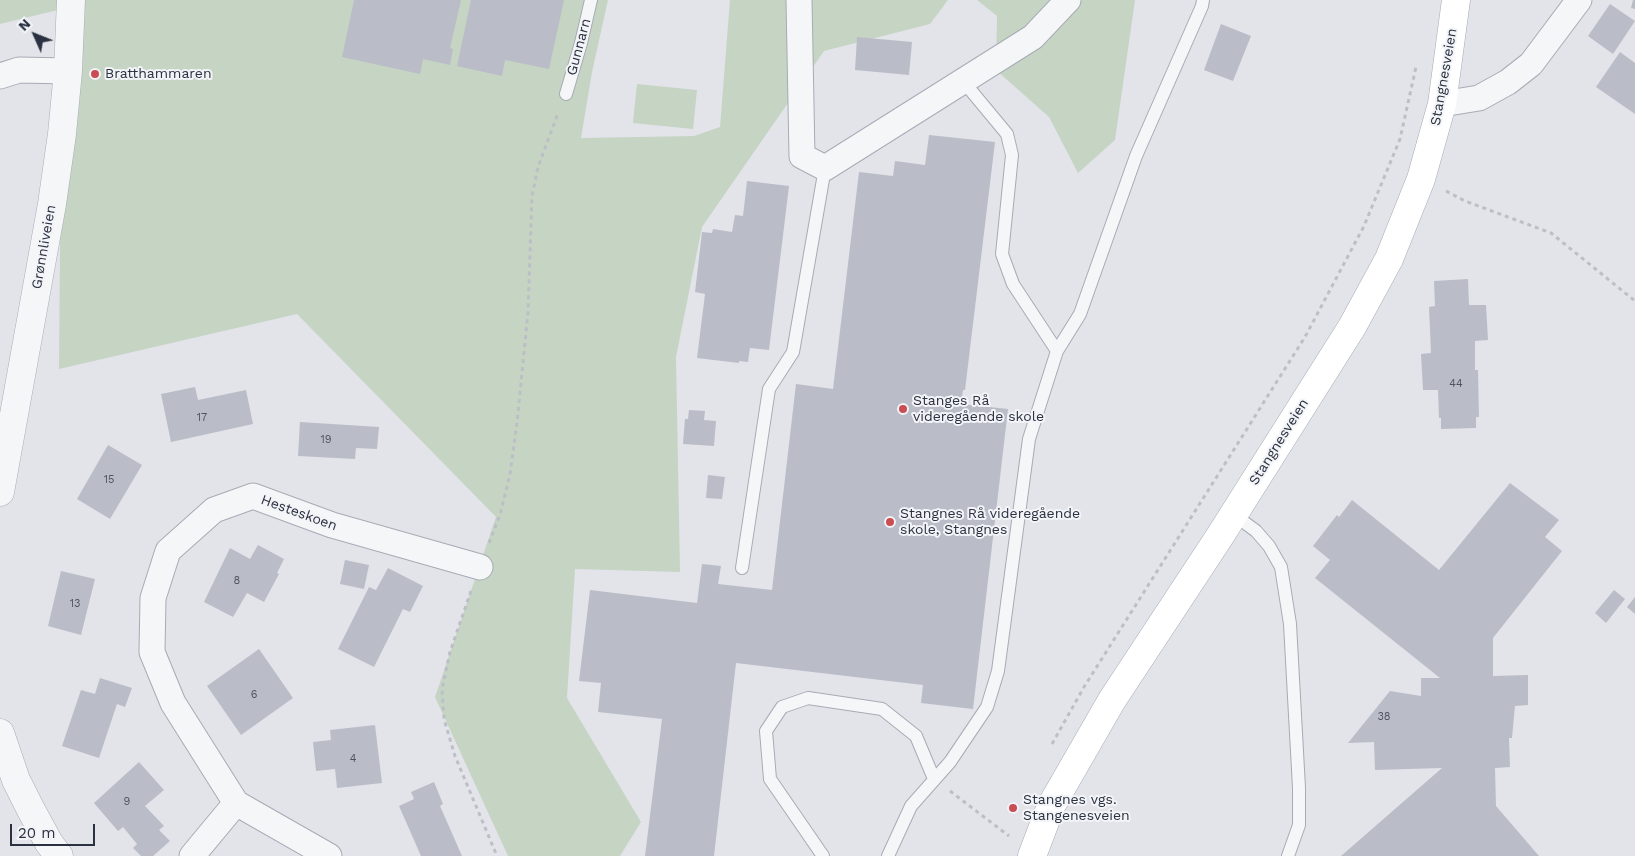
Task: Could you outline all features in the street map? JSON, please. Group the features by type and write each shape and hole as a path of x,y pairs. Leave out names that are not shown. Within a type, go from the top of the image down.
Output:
{"main road":[{"name":"Stangnesveien","path":"1032,856 1051,806 1112,700 1352,326 1389,259 1421,179 1442,104 1456,0"}],"street":[{"name":"Grønnliveien","path":"0,492 52,204 62,134 68,71 71,0"},
{"path":"799,0 802,156 824,168 1033,38 1068,0"},
{"path":"1442,104 1479,98 1508,82 1531,64 1579,0"},
{"path":"0,76 19,70 68,71"},
{"name":"Hesteskoen","path":"329,856 236,803 173,703 152,652 153,598 168,551 214,510 253,496 332,526 480,567"},
{"path":"0,733 19,787 49,843 59,856"},
{"path":"192,856 236,803"}],"lane":[{"name":"Gunnarn","path":"566,94 582,43 591,0"},
{"path":"888,856 912,806 950,762 987,708 998,671 1029,438 1057,351 1080,314 1136,156 1203,0"},
{"path":"963,81 1007,134 1012,155 1002,254 1013,284 1057,351"},
{"path":"742,568 768,390 793,352 824,168"},
{"path":"1233,514 1256,531 1270,546 1281,567 1290,624 1299,797 1299,825 1288,856"},
{"path":"823,856 770,779 766,731 782,707 808,698 882,709 916,736 934,779"}],"path":[{"path":"1050,748 1084,687 1305,337 1364,226 1400,138 1417,65"},
{"path":"497,856 455,756 444,719 442,689 450,652 500,515 512,465 528,312 532,196 538,167 566,94"},
{"path":"1421,179 1465,201 1551,233 1635,301"},
{"path":"934,779 1009,836"},
{"path":"1007,843 1013,827"}],"green space":[{"path":"0,0 608,0 592,72 581,138 694,136 720,127 730,0 948,0 930,24 824,51 702,227 676,357 680,572 575,569 567,698 641,822 620,856 508,856 435,697 496,517 297,314 59,369 62,9 0,24"},
{"path":"977,0 1135,0 1115,140 1078,173 1049,117 996,70 997,16"},
{"path":"637,84 697,90 693,129 633,123"}],"building":[{"path":"354,0 461,0 450,48 453,49 450,65 423,59 420,74 342,57"},
{"path":"471,0 564,0 549,69 505,60 502,76 457,66"},
{"path":"1633,0 1635,0 1635,9 1631,8"},
{"path":"1610,4 1635,21 1613,54 1588,36"},
{"path":"1221,24 1251,36 1233,81 1204,70"},
{"path":"857,37 912,42 909,75 855,70"},
{"path":"1620,52 1635,63 1635,114 1596,87"},
{"path":"929,135 995,142 965,390 963,390 961,404 1008,409 973,709 921,703 923,685 736,663 714,856 645,856 662,719 598,712 601,683 579,681 590,590 697,603 702,564 721,566 718,584 772,590 796,384 833,389 859,172 893,176 895,161 925,165"},
{"path":"747,181 789,186 769,350 750,348 748,362 739,361 739,363 697,358 705,294 695,292 702,232 712,233 713,229 732,232 735,215 743,216"},
{"path":"1468,279 1469,305 1486,305 1488,340 1475,341 1475,370 1478,370 1479,417 1476,417 1476,428 1441,429 1438,390 1423,390 1421,354 1431,353 1429,307 1435,306 1434,281"},
{"path":"195,387 198,400 246,390 253,424 171,442 161,394"},
{"path":"689,410 705,411 704,420 716,421 714,446 683,444 685,419 688,419"},
{"path":"300,422 379,427 377,449 356,448 355,459 298,456"},
{"path":"108,445 142,465 110,519 77,499"},
{"path":"708,475 725,477 722,499 706,498"},
{"path":"1510,483 1559,520 1545,537 1562,551 1493,638 1493,676 1528,675 1528,705 1515,706 1512,738 1509,738 1510,767 1495,768 1496,806 1539,856 1341,856 1442,768 1375,770 1374,742 1348,743 1390,691 1421,696 1421,678 1440,678 1315,578 1330,560 1313,546 1337,515 1339,517 1352,500 1439,570"},
{"path":"258,545 284,559 277,573 279,574 264,602 247,593 233,617 204,602 230,548 250,559"},
{"path":"345,560 369,565 364,589 340,584"},
{"path":"388,568 423,586 410,612 403,609 374,667 338,649 369,587 376,590"},
{"path":"61,571 95,579 81,635 48,626"},
{"path":"1614,590 1625,599 1606,623 1595,613"},
{"path":"1635,597 1635,614 1627,607"},
{"path":"259,649 293,698 241,735 207,686"},
{"path":"100,678 132,688 125,707 117,704 99,758 62,746 81,690 95,694"},
{"path":"375,725 382,783 337,788 335,769 316,771 313,742 331,740 330,730"},
{"path":"139,762 164,790 145,806 164,826 159,830 170,841 153,856 141,856 133,848 137,844 123,827 118,831 94,803"},
{"path":"434,782 443,804 440,806 462,856 421,856 399,806 414,799 411,792"}],"place":[{"name":"Bratthammaren","path":"95,74"},
{"name":"Stanges Rå videregående skole","path":"903,409"},
{"name":"Stangnes Rå videregående skole, Stangnes","path":"890,522"},
{"name":"Stangnes vgs. Stangenesveien","path":"1013,808"}]}
